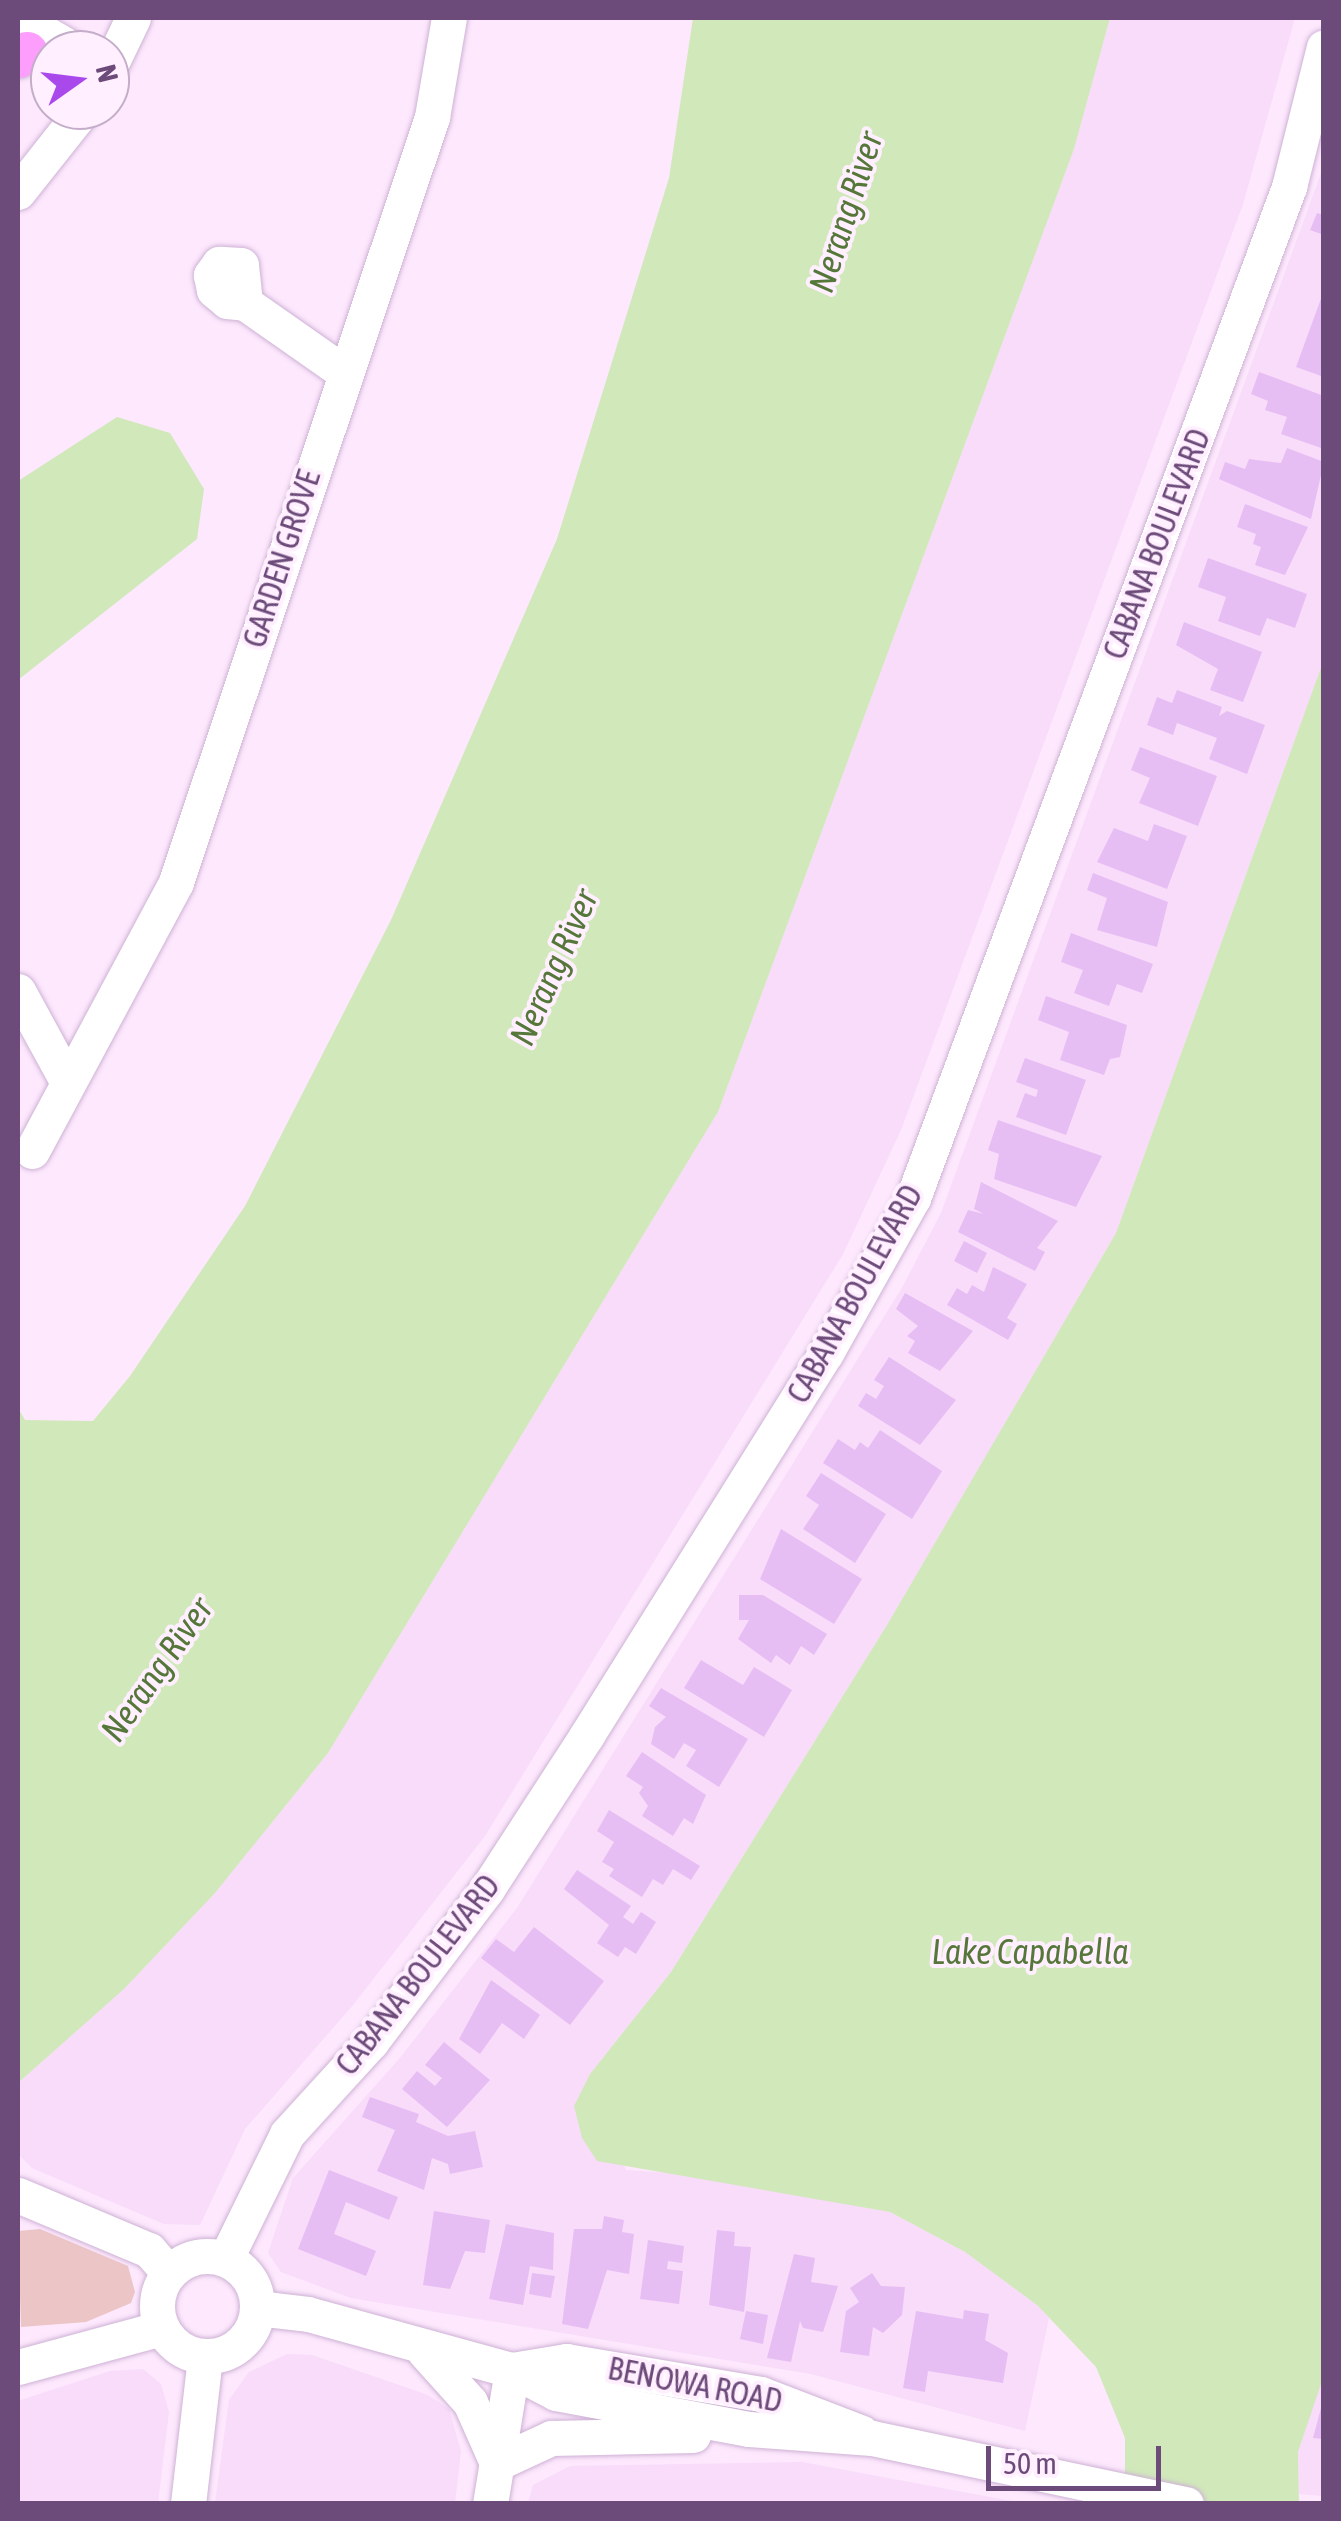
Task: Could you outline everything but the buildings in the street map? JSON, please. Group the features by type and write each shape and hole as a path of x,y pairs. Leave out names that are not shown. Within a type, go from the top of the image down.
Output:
{"street":[{"name":"GARDEN GROVE","path":"32,1151 176,882 432,117 449,18"},
{"name":"CABANA BOULEVARD","path":"226,2258 287,2134 418,1981 577,1750 826,1353 913,1198 1289,187 1324,47"},
{"path":"18,192 67,130"},
{"path":"246,303 345,373"},
{"path":"18,991 67,1081"},
{"path":"18,2196 150,2250 170,2273"},
{"path":"200,2257 226,2258 246,2276 258,2308 237,2347 205,2357 172,2342 162,2328 158,2300 170,2273 200,2257"},
{"name":"BENOWA ROAD","path":"258,2308 308,2314 422,2349 512,2370 556,2393 727,2426 872,2438 1094,2488 1186,2504"},
{"path":"18,2367 162,2328"},
{"path":"422,2349 470,2402 496,2463"},
{"path":"188,2504 205,2357"},
{"name":"BENOWA ROAD","path":"512,2370 566,2361 761,2394 819,2412 872,2438"},
{"path":"490,2504 512,2370"},
{"path":"496,2463 552,2438 704,2434 727,2426"}],"shaded area":[{"path":"1110,18 1295,18 1243,204 901,1130 843,1254 485,1836 353,2005 245,2129 200,2225 164,2224 32,2168 18,2154 18,2083 124,1989 215,1893 328,1753 718,1112 1074,149"},
{"path":"1323,168 1323,662 1116,1233 887,1625 671,1972 590,2074 626,2170 682,2174 890,2212 965,2252 1037,2305 1049,2318 1025,2431 811,2374 351,2298 281,2272 268,2253 293,2178 400,2058 517,1908 903,1286 941,1213"},
{"path":"40,2229 128,2266 135,2292 131,2303 86,2322 21,2327 18,2231"},
{"path":"287,2354 312,2355 428,2395 449,2409 461,2451 455,2503 215,2503 229,2400 249,2372"},
{"path":"143,2369 161,2384 169,2412 158,2503 18,2503 18,2401 110,2371"},
{"path":"1323,2375 1323,2496 1299,2494 1298,2452"},
{"path":"802,2462 1022,2503 528,2503 533,2485 570,2466"}],"water":[{"name":"Nerang River","path":"693,18 1110,18 1074,149 718,1112 328,1753 215,1893 124,1989 18,2083 18,1408 25,1420 93,1421 130,1376 245,1206 391,920 557,539 669,178"},
{"path":"117,417 170,433 204,489 197,539 18,680 18,481"},
{"name":"Lake Capabella","path":"1323,662 1324,2375 1298,2452 1299,2503 1125,2503 1125,2438 1096,2367 1037,2305 965,2252 890,2212 597,2161 582,2138 574,2106 590,2074 671,1972 887,1625 1116,1233"}]}
